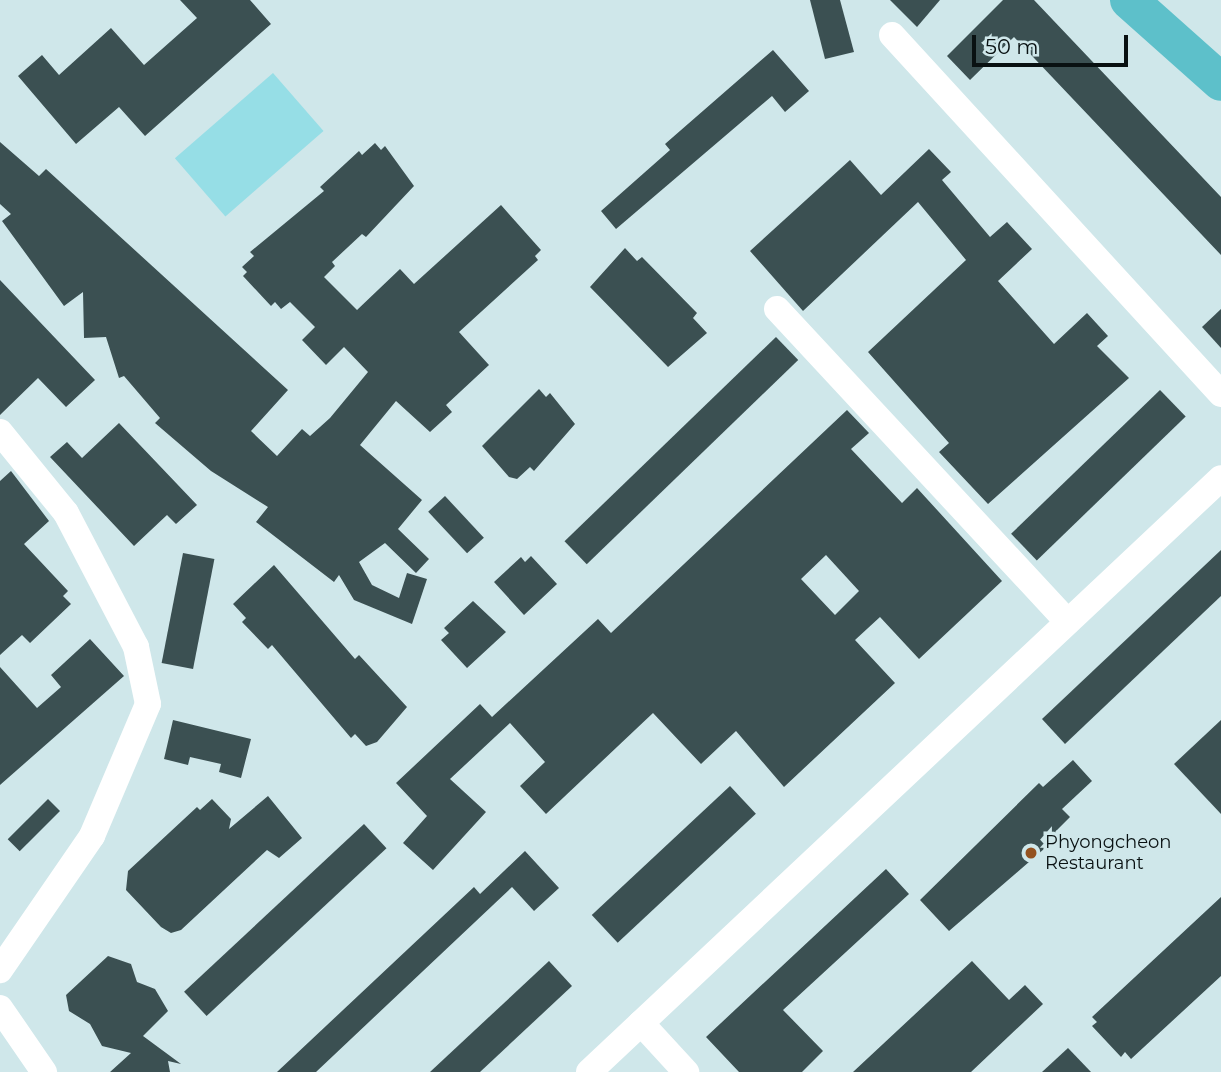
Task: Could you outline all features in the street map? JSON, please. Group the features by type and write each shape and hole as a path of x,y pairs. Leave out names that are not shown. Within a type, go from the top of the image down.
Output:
{"highway":[{"path":"1129,0 1221,82"}],"street":[{"path":"892,35 1221,394"},
{"path":"777,309 1068,622"},
{"path":"0,432 66,513 136,647 148,704 92,835 0,970"},
{"path":"589,1072 1221,478"},
{"path":"0,1008 44,1072"},
{"path":"641,1023 686,1072"}],"shaded area":[{"path":"273,73 324,131 225,216 175,158"}],"building":[{"path":"180,0 250,0 271,24 145,136 119,107 76,144 18,76 42,55 59,75 111,28 144,65 197,18"},
{"path":"810,0 840,0 854,52 825,59"},
{"path":"890,0 940,0 917,27"},
{"path":"1003,0 1034,0 1221,197 1221,255 1014,37 970,80 947,56"},
{"path":"773,50 809,91 785,112 772,96 616,229 601,211 670,150 665,144"},
{"path":"0,142 39,176 46,169 288,390 251,431 277,456 302,429 310,436 330,418 368,372 344,347 326,365 302,340 315,327 290,302 281,309 275,302 271,306 243,276 247,272 242,267 254,256 250,252 324,191 320,187 359,151 362,155 375,143 381,150 385,146 414,186 366,237 362,234 332,262 335,266 324,277 357,310 400,269 414,284 501,205 541,250 535,256 538,260 459,332 489,365 446,405 452,412 430,432 396,401 360,445 422,500 398,529 429,559 416,573 385,543 359,562 372,585 399,598 407,573 427,579 412,624 354,600 339,575 334,582 256,522 268,507 211,471 155,423 160,418 124,376 119,378 106,337 84,338 83,292 64,306 2,221 11,214 0,204"},
{"path":"929,149 951,172 942,180 990,237 1007,222 1032,249 998,281 1054,344 1087,313 1108,336 1097,346 1129,378 988,504 939,452 949,443 868,352 966,260 918,202 803,311 750,251 850,160 881,195"},
{"path":"625,248 637,261 642,257 697,313 693,318 707,333 668,367 590,287"},
{"path":"0,280 95,380 66,407 38,378 0,415"},
{"path":"1221,309 1221,348 1202,327"},
{"path":"776,337 798,360 587,564 565,541"},
{"path":"539,389 546,397 550,393 575,424 534,471 530,467 517,479 509,477 482,446"},
{"path":"1160,390 1186,417 1037,560 1011,534"},
{"path":"847,410 869,433 851,449 902,503 917,488 1002,581 919,659 880,617 855,640 895,683 784,787 736,731 701,764 653,713 546,814 520,786 545,762 510,723 450,779 486,812 433,870 403,843 427,816 396,783 480,704 492,717 598,619 611,633","holes":["826,555 859,591 835,615 801,579"]},
{"path":"119,423 197,505 176,524 167,515 134,546 50,457 67,442 82,458"},
{"path":"11,471 49,521 24,544 68,591 63,596 71,604 30,643 22,635 0,655 0,481"},
{"path":"445,496 484,538 467,553 428,512"},
{"path":"1221,550 1221,596 1065,744 1042,719"},
{"path":"183,553 214,559 193,669 162,663"},
{"path":"531,556 557,584 524,615 494,582 521,557 525,562"},
{"path":"274,565 355,659 359,655 407,707 377,742 366,746 355,734 351,738 272,645 268,649 242,622 246,618 233,604"},
{"path":"473,601 506,632 467,668 441,640 449,633 444,628"},
{"path":"90,639 124,676 0,785 0,667 37,708 61,687 51,675"},
{"path":"173,720 251,739 241,778 219,772 221,764 190,757 188,765 164,759"},
{"path":"1221,720 1221,814 1174,764"},
{"path":"1073,760 1092,781 1062,809 1070,817 1055,832 1059,836 949,931 920,900 1039,783 1043,787"},
{"path":"730,786 756,814 618,943 592,915"},
{"path":"268,796 302,838 279,858 267,850 181,930 171,933 161,927 126,890 128,871 197,807 200,810 212,799 231,819 229,829"},
{"path":"48,799 60,811 20,851 8,839"},
{"path":"364,824 387,848 207,1016 184,992"},
{"path":"525,851 559,888 534,911 512,887 316,1072 277,1072 474,887 480,894"},
{"path":"886,869 909,894 783,1010 823,1051 802,1072 739,1072 706,1037"},
{"path":"1221,897 1221,976 1131,1059 1125,1052 1121,1057 1092,1026 1097,1022 1092,1017"},
{"path":"108,956 131,964 137,982 155,989 168,1011 143,1036 181,1064 168,1061 170,1072 110,1072 131,1053 102,1046 90,1024 69,1011 66,995"},
{"path":"549,961 572,986 480,1072 430,1072"},
{"path":"972,961 1009,1000 1025,985 1043,1004 971,1072 853,1072"},
{"path":"1068,1048 1091,1072 1042,1072"}],"place":[{"name":"Phyongcheon Restaurant","path":"1031,853"}]}
